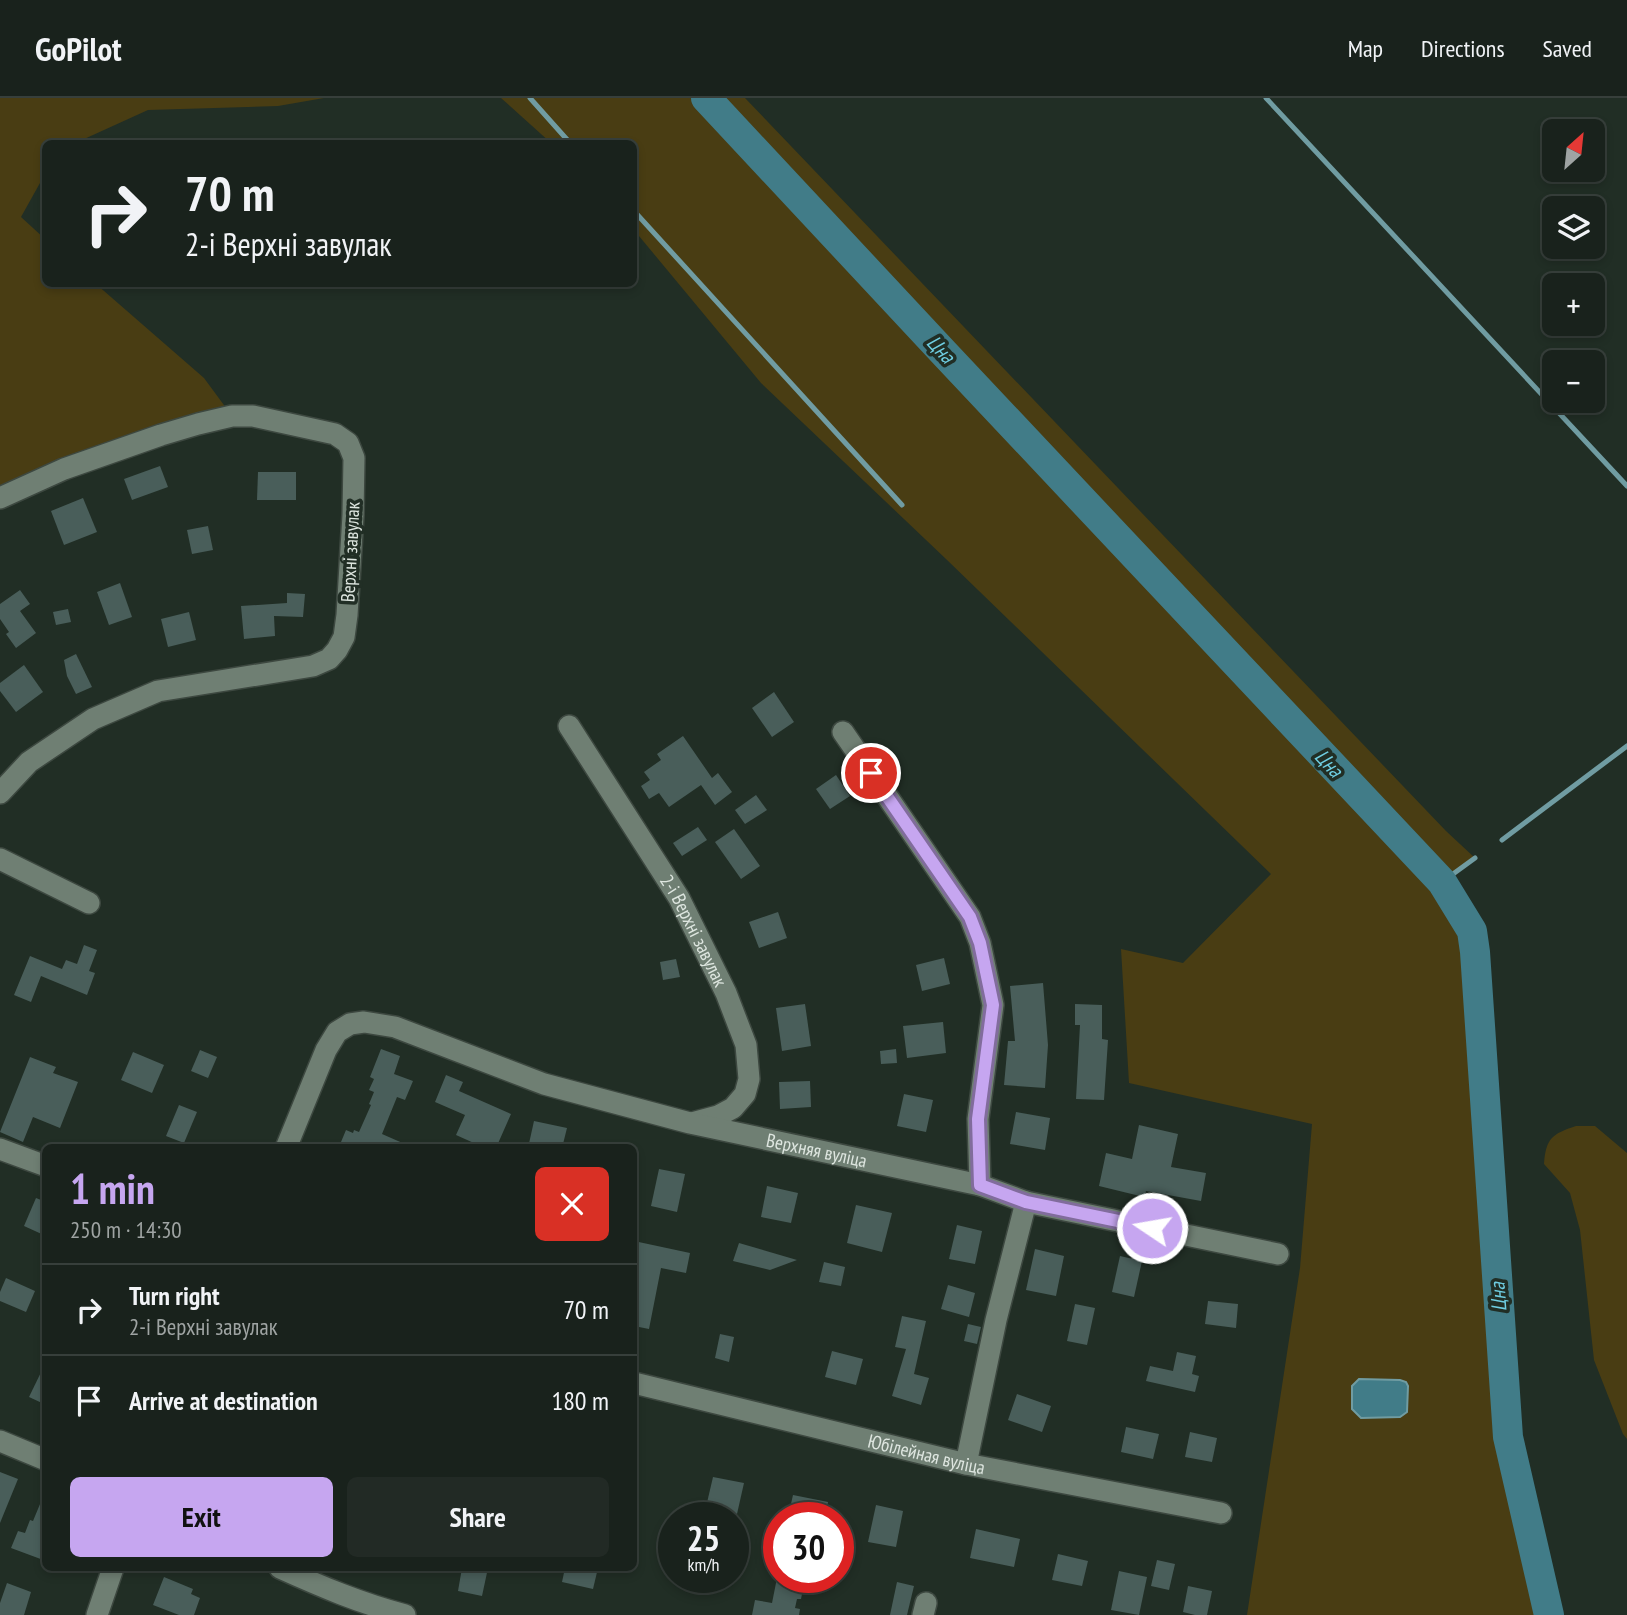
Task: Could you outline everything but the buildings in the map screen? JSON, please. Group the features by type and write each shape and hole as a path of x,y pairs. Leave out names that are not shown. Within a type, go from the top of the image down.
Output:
{"street":[{"name":"Верхні завулак","path":"0,498 64,469 161,435 232,416 253,416 335,434 348,443 354,458 354,515 347,615 344,637 329,659 313,666 158,691 93,719 29,762 0,793"},
{"name":"2-і Верхні завулак","path":"569,726 679,898 726,993 746,1045 749,1079 745,1094 733,1108 718,1116 690,1123"},
{"path":"843,732 970,917 980,943 993,1005 978,1119 980,1185"},
{"path":"0,859 89,904"},
{"name":"Верхняя вуліца","path":"288,1144 326,1050 337,1032 350,1024 364,1022 395,1027 544,1084 690,1123 980,1185 1026,1202 1278,1254"},
{"path":"0,1149 42,1165"},
{"path":"966,1464 996,1320 1026,1202"},
{"name":"Юбілейная вуліца","path":"637,1384 966,1464 1221,1513"},
{"path":"0,1441 42,1458"},
{"path":"97,1615 112,1571"},
{"path":"287,1571 339,1595 405,1615"}],"shaded area":[{"path":"0,98 324,98 278,106 148,110 82,140 42,140 42,179 21,217 42,236 42,287 99,287 204,378 232,416 0,498"},
{"path":"501,98 745,98 1446,831 1475,858 1442,882 1472,931 1508,1437 1549,1615 1247,1615 1300,1268 1312,1124 1129,1083 1121,949 1183,963 1271,874 761,383 637,234 637,140 548,140"},
{"path":"1576,1126 1595,1126 1627,1153 1627,1439 1594,1360 1580,1230 1570,1193 1544,1164 1546,1148 1552,1138"}],"water":[{"path":"1359,1379 1406,1382 1407,1412 1400,1417 1361,1418 1352,1409 1352,1386"}],"waterway":[{"path":"530,98 567,140"},
{"name":"Цна","path":"706,98 1442,882 1472,931 1508,1437 1549,1615"},
{"path":"1266,98 1627,486"},
{"path":"637,214 902,505"},
{"path":"1502,840 1627,746"},
{"path":"1442,882 1475,858"}],"route":[{"path":"871,773 970,917 980,943 993,1005 978,1119 980,1185 1026,1202 1152,1228"}]}
